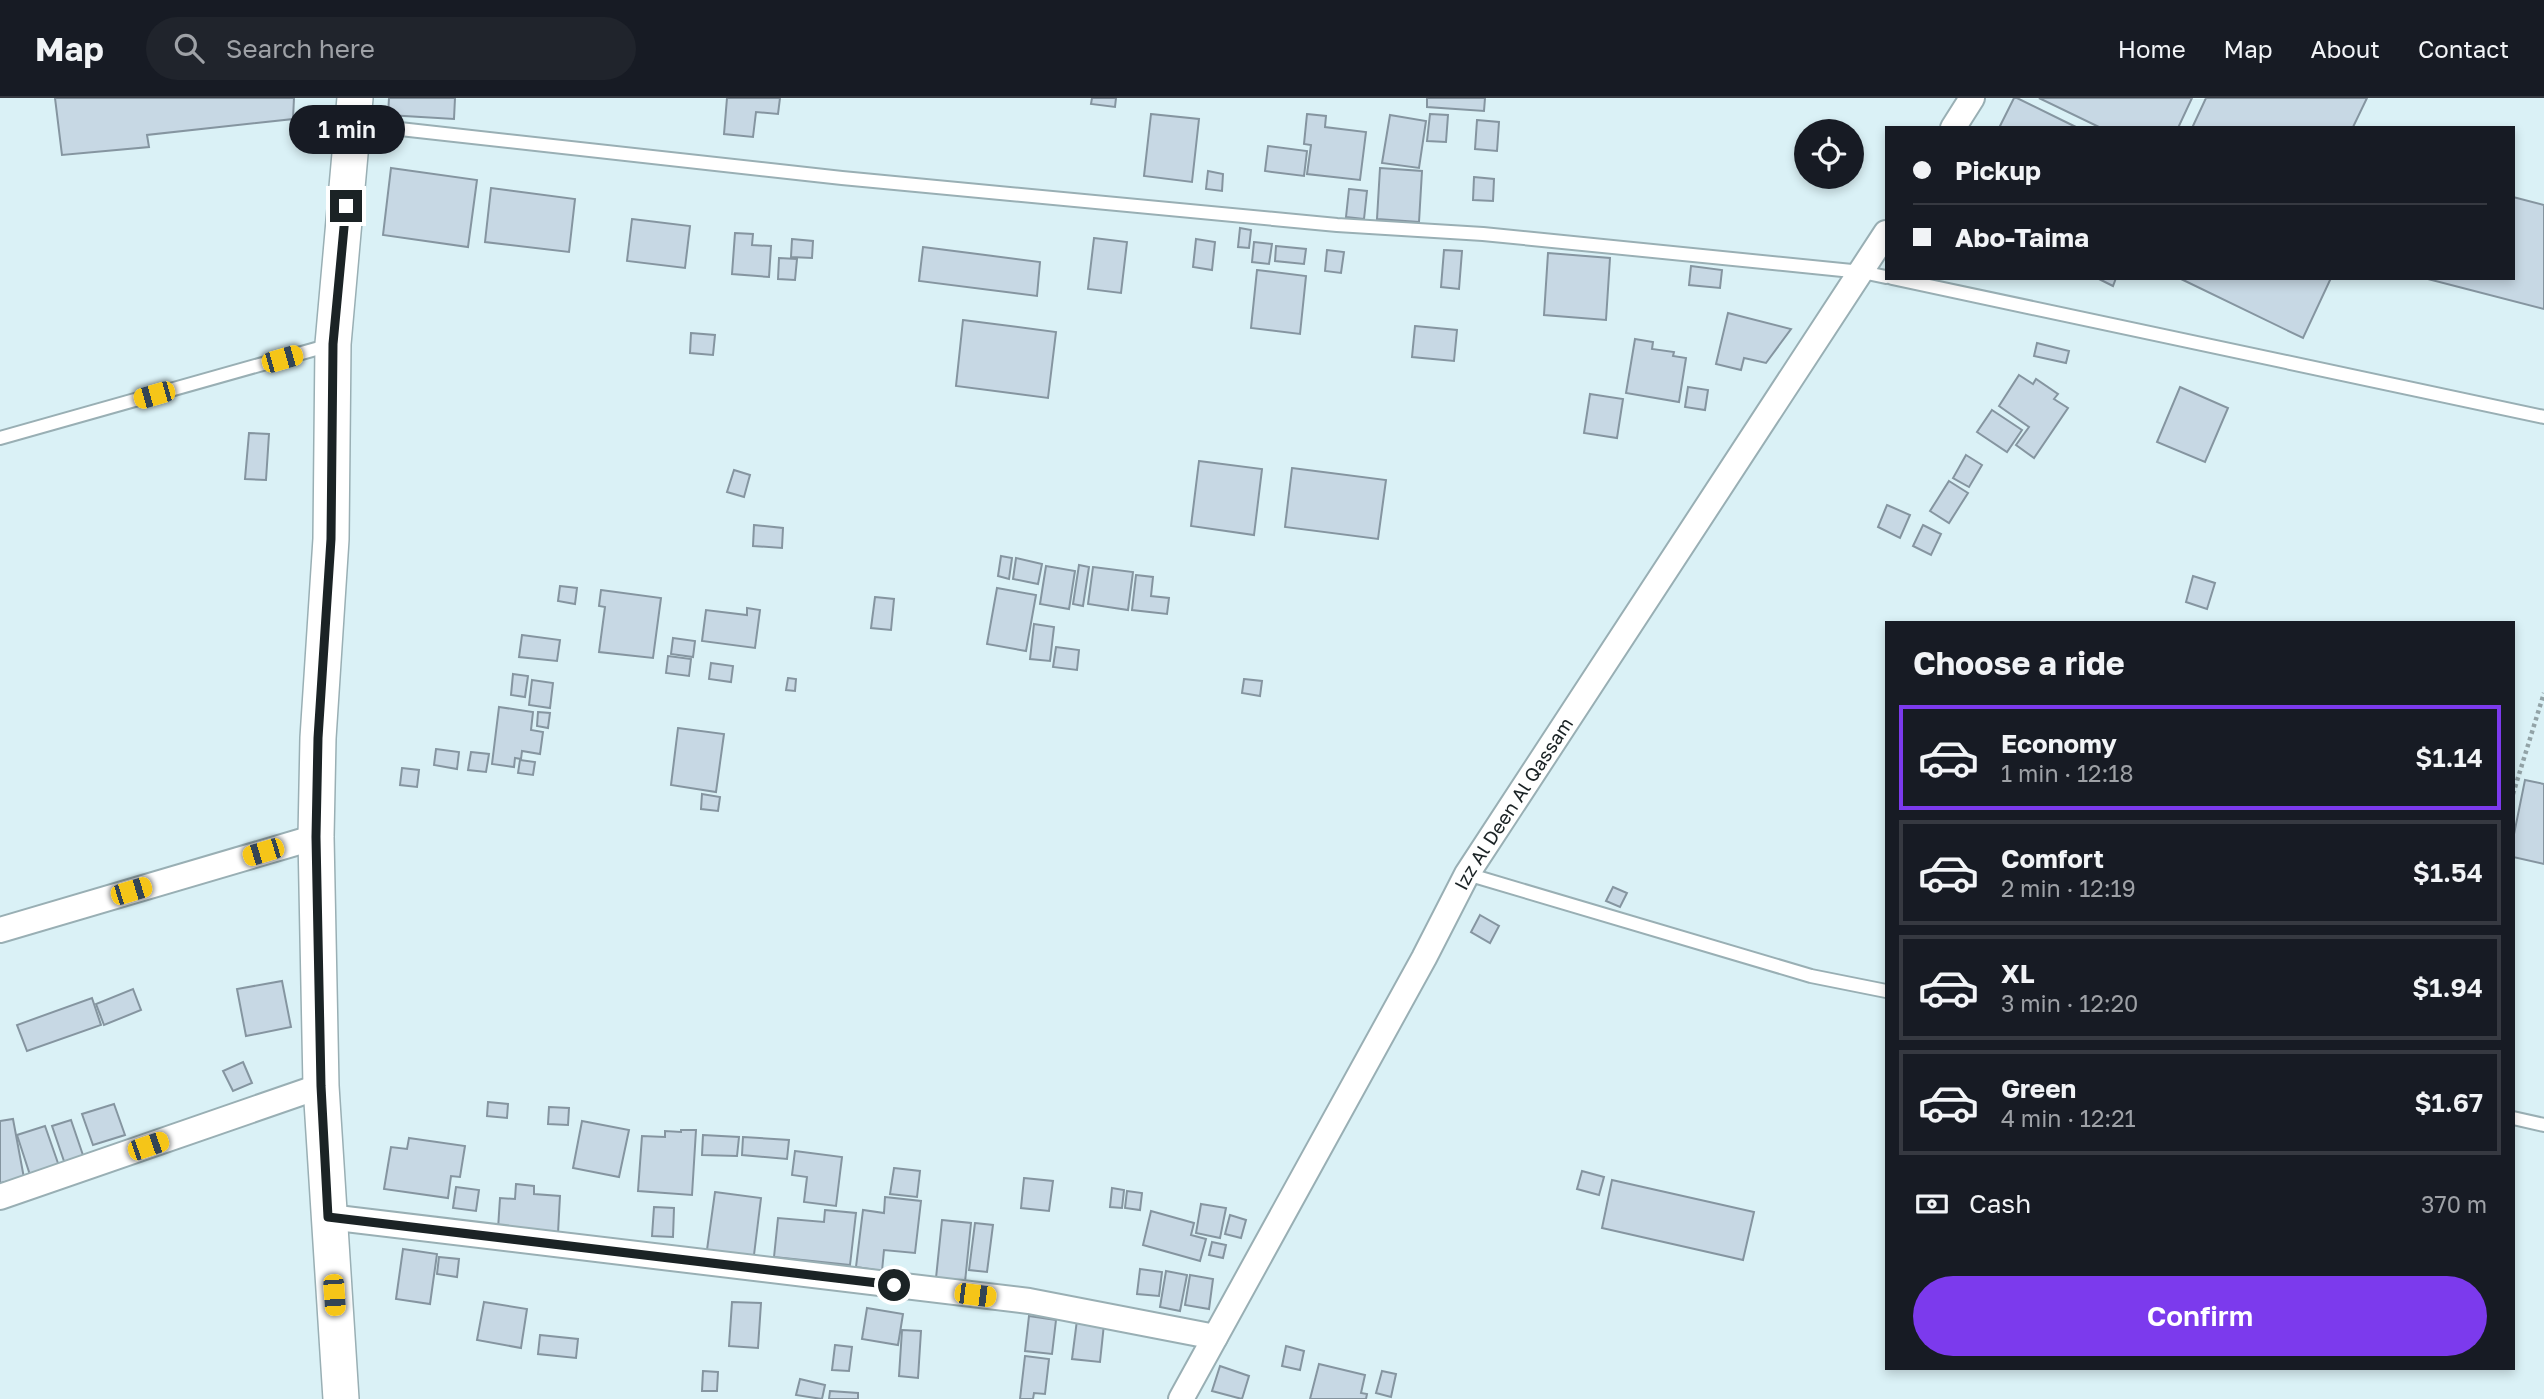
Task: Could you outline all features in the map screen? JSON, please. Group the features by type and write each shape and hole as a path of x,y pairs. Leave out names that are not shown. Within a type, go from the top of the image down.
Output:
{"street":[{"path":"1954,126 1972,98"},
{"path":"341,1399 321,1086 316,837 318,738 331,539 333,344 355,111"},
{"name":"Izz Al Deen Al Qassam","path":"1181,1399 1418,971 1467,874 1885,235"},
{"path":"0,930 316,837"},
{"path":"0,1197 321,1086"},
{"path":"328,1217 1029,1301 1215,1337"}],"lane":[{"path":"355,111 842,178 1337,225 1496,235 1862,272 1885,277"},
{"path":"1901,280 2544,417"},
{"path":"0,438 333,344"},
{"path":"1467,874 1811,976 1885,991"},
{"path":"2515,1118 2544,1125"}],"path":[{"path":"2515,787 2544,693"}],"building":[{"path":"55,98 294,98 293,119 147,135 149,147 62,155"},
{"path":"389,98 455,98 454,119 388,115"},
{"path":"727,98 780,98 778,114 756,112 753,137 724,134"},
{"path":"1092,98 1116,98 1115,107 1091,104"},
{"path":"1427,98 1485,98 1484,111 1427,107"},
{"path":"2014,98 2017,98 2074,126 2000,126"},
{"path":"2039,98 2192,98 2179,126 2097,126"},
{"path":"2206,98 2367,98 2353,126 2193,126"},
{"path":"1151,114 1199,119 1192,182 1144,176"},
{"path":"1307,114 1326,116 1325,127 1366,132 1360,180 1307,174 1311,145 1304,144"},
{"path":"1430,114 1448,115 1446,142 1427,141"},
{"path":"1390,115 1426,121 1419,168 1382,163"},
{"path":"1477,120 1499,122 1497,151 1475,149"},
{"path":"1268,146 1307,151 1304,176 1265,171"},
{"path":"391,168 477,180 468,247 383,235"},
{"path":"1380,168 1422,171 1419,222 1377,219"},
{"path":"1208,171 1223,174 1222,191 1206,189"},
{"path":"1474,177 1494,179 1493,201 1473,200"},
{"path":"491,188 575,199 569,252 485,242"},
{"path":"1349,189 1367,191 1364,219 1346,217"},
{"path":"2515,198 2544,205 2544,309 2432,280 2515,280"},
{"path":"632,219 690,226 685,268 627,261"},
{"path":"1240,228 1251,230 1249,248 1238,247"},
{"path":"735,233 753,234 752,245 771,246 769,277 732,274"},
{"path":"1094,238 1127,242 1121,293 1088,289"},
{"path":"792,239 813,241 812,258 791,257"},
{"path":"1196,239 1215,242 1212,270 1193,267"},
{"path":"1254,242 1272,244 1269,264 1252,262"},
{"path":"1276,246 1306,249 1304,264 1275,261"},
{"path":"923,247 1040,262 1037,296 919,281"},
{"path":"1327,250 1344,252 1341,273 1325,271"},
{"path":"1444,250 1462,251 1459,289 1441,287"},
{"path":"1548,253 1610,258 1606,320 1544,315"},
{"path":"779,258 797,259 795,280 778,279"},
{"path":"1691,266 1722,270 1720,288 1689,285"},
{"path":"1257,270 1306,276 1300,334 1251,328"},
{"path":"2101,280 2115,280 2113,286"},
{"path":"2183,280 2330,280 2303,338"},
{"path":"1728,313 1791,329 1766,363 1744,358 1741,370 1716,364"},
{"path":"963,320 1056,332 1048,398 956,386"},
{"path":"1415,326 1457,330 1454,361 1412,357"},
{"path":"691,333 715,335 713,355 690,353"},
{"path":"1635,339 1653,342 1652,349 1674,352 1673,356 1686,358 1679,402 1626,393"},
{"path":"2037,343 2069,351 2066,363 2034,356"},
{"path":"2019,375 2033,384 2036,379 2058,394 2054,399 2068,408 2034,458 2016,445 2029,427 1999,406"},
{"path":"1688,387 1708,390 1705,410 1685,407"},
{"path":"2180,387 2228,408 2205,462 2157,442"},
{"path":"1590,394 1623,399 1617,438 1584,433"},
{"path":"1992,410 2022,430 2007,452 1977,432"},
{"path":"249,433 269,434 266,480 245,479"},
{"path":"1966,455 1982,465 1969,487 1953,478"},
{"path":"1199,461 1262,469 1254,535 1191,526"},
{"path":"1292,468 1386,480 1378,539 1285,527"},
{"path":"734,470 750,475 744,497 727,492"},
{"path":"1949,481 1968,493 1949,523 1930,511"},
{"path":"1887,505 1910,515 1900,538 1878,527"},
{"path":"754,525 783,528 782,548 753,546"},
{"path":"1923,525 1941,534 1931,555 1913,546"},
{"path":"1001,556 1012,558 1009,579 998,576"},
{"path":"1016,558 1042,564 1038,584 1013,579"},
{"path":"1079,565 1089,567 1083,606 1073,604"},
{"path":"1046,566 1075,571 1069,609 1040,604"},
{"path":"1093,567 1133,572 1128,610 1088,604"},
{"path":"1136,575 1153,577 1151,596 1169,598 1167,614 1132,610"},
{"path":"2193,576 2215,583 2207,609 2186,602"},
{"path":"560,586 577,588 575,604 558,601"},
{"path":"997,588 1036,595 1026,651 987,644"},
{"path":"601,590 661,598 653,658 599,652 605,607 599,606"},
{"path":"875,597 894,599 891,630 871,628"},
{"path":"747,608 760,610 755,648 702,641 706,610 747,615"},
{"path":"1034,624 1054,627 1050,661 1030,659"},
{"path":"522,635 560,640 557,661 519,657"},
{"path":"673,638 695,641 693,657 671,654"},
{"path":"1056,647 1079,650 1077,670 1053,667"},
{"path":"668,656 691,659 689,676 666,673"},
{"path":"711,663 733,666 731,682 709,679"},
{"path":"513,674 528,676 525,697 511,695"},
{"path":"788,678 796,679 795,691 786,690"},
{"path":"1244,679 1262,681 1260,696 1242,693"},
{"path":"532,680 553,683 550,708 529,705"},
{"path":"499,707 533,712 531,730 543,732 540,754 522,751 521,759 515,758 514,767 492,764"},
{"path":"538,712 550,713 548,728 537,726"},
{"path":"678,728 724,734 716,792 671,785"},
{"path":"436,749 459,752 457,769 434,765"},
{"path":"471,752 489,754 486,772 468,770"},
{"path":"520,760 535,762 533,775 518,773"},
{"path":"402,768 419,770 417,787 400,785"},
{"path":"2525,780 2544,784 2544,864 2515,857 2515,829"},
{"path":"702,794 720,797 718,811 701,809"},
{"path":"1613,887 1627,893 1620,907 1606,901"},
{"path":"1480,915 1499,926 1490,943 1471,932"},
{"path":"282,981 291,1027 246,1036 237,989"},
{"path":"133,989 141,1010 104,1025 96,1004"},
{"path":"92,998 101,1025 27,1051 17,1025"},
{"path":"243,1062 252,1083 233,1091 223,1071"},
{"path":"488,1102 508,1104 507,1118 487,1116"},
{"path":"114,1104 125,1135 93,1145 82,1114"},
{"path":"549,1107 569,1108 568,1125 548,1124"},
{"path":"13,1119 24,1178 0,1183 0,1121"},
{"path":"71,1120 85,1161 66,1167 52,1126"},
{"path":"582,1121 629,1130 619,1177 573,1168"},
{"path":"45,1126 59,1166 30,1175 17,1135"},
{"path":"696,1130 692,1195 638,1191 642,1136 665,1137 665,1131"},
{"path":"703,1135 739,1137 737,1156 702,1155"},
{"path":"743,1137 789,1140 787,1159 742,1155"},
{"path":"409,1138 465,1146 460,1177 451,1176 448,1198 384,1189 391,1147 407,1149"},
{"path":"795,1151 842,1157 836,1206 804,1202 807,1177 792,1175"},
{"path":"894,1168 920,1171 917,1197 890,1194"},
{"path":"1582,1171 1604,1177 1599,1195 1577,1189"},
{"path":"1024,1178 1053,1181 1049,1211 1021,1208"},
{"path":"1612,1180 1754,1212 1743,1260 1602,1228"},
{"path":"516,1184 534,1186 534,1194 560,1196 558,1233 498,1229 500,1198 515,1199"},
{"path":"456,1187 479,1190 476,1211 453,1208"},
{"path":"1112,1188 1124,1190 1122,1208 1110,1207"},
{"path":"1127,1191 1142,1193 1140,1210 1125,1208"},
{"path":"715,1192 761,1198 753,1263 706,1257"},
{"path":"885,1197 921,1201 915,1253 884,1250 882,1271 856,1267 863,1210 884,1213"},
{"path":"1201,1204 1226,1208 1220,1238 1196,1233"},
{"path":"654,1207 674,1208 673,1237 652,1236"},
{"path":"825,1210 856,1213 850,1265 774,1257 778,1218 824,1222"},
{"path":"1151,1211 1194,1223 1191,1235 1206,1239 1200,1261 1143,1245"},
{"path":"1230,1215 1246,1220 1241,1238 1225,1234"},
{"path":"942,1220 971,1223 965,1282 936,1278"},
{"path":"975,1223 993,1225 987,1272 969,1270"},
{"path":"1212,1242 1226,1245 1223,1258 1209,1255"},
{"path":"403,1249 437,1254 430,1304 396,1299"},
{"path":"439,1257 459,1259 457,1277 437,1274"},
{"path":"1140,1269 1162,1272 1159,1296 1137,1294"},
{"path":"1166,1271 1187,1275 1180,1311 1160,1307"},
{"path":"1190,1275 1213,1279 1209,1309 1185,1305"},
{"path":"484,1302 527,1309 521,1348 477,1340"},
{"path":"732,1302 761,1303 758,1348 729,1346"},
{"path":"867,1308 903,1314 898,1345 862,1339"},
{"path":"1029,1316 1056,1320 1052,1354 1025,1351"},
{"path":"1077,1320 1104,1324 1100,1362 1072,1359"},
{"path":"902,1330 921,1331 918,1378 899,1376"},
{"path":"540,1335 578,1339 576,1358 538,1354"},
{"path":"835,1345 852,1347 849,1371 832,1370"},
{"path":"1286,1346 1304,1351 1300,1370 1282,1366"},
{"path":"1025,1356 1049,1359 1045,1394 1034,1393 1033,1399 1020,1399"},
{"path":"1319,1364 1365,1375 1361,1393 1367,1394 1366,1399 1310,1399"},
{"path":"1220,1366 1249,1376 1242,1399 1212,1391"},
{"path":"703,1371 718,1372 717,1391 702,1391"},
{"path":"1382,1371 1396,1374 1391,1397 1376,1393"},
{"path":"800,1379 825,1385 822,1399 796,1395"},
{"path":"830,1391 858,1393 858,1399 829,1399"}],"route":[{"path":"346,206 333,344 331,539 318,738 316,837 321,1086 328,1217 894,1285"}]}
